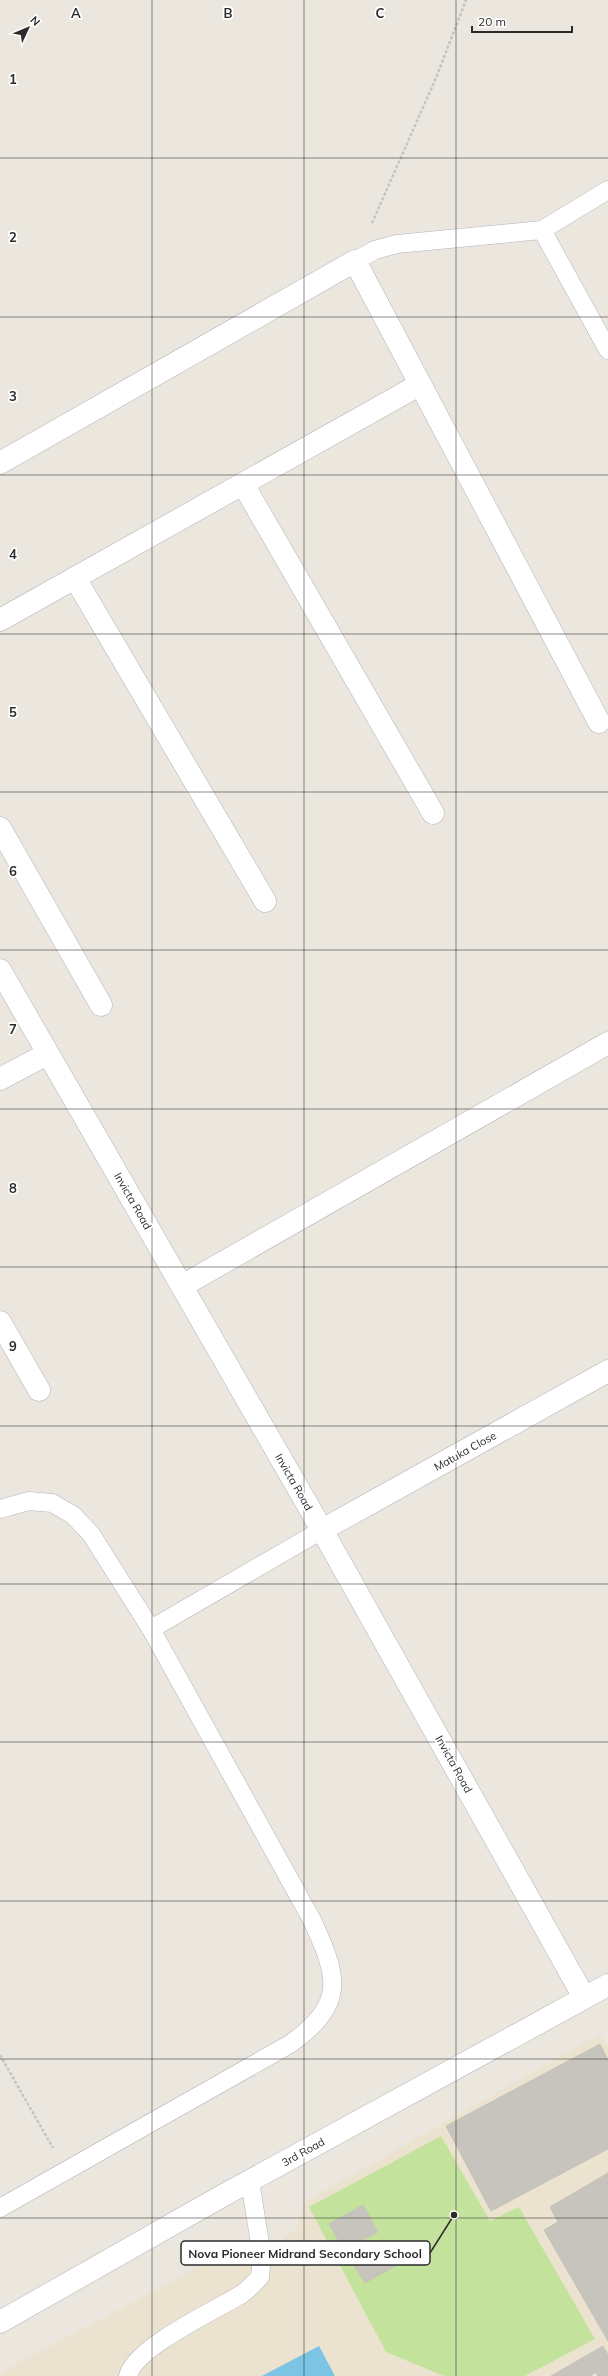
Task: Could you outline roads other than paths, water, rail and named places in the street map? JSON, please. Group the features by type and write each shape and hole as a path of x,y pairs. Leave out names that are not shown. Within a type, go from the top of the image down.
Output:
{"street":[{"path":"0,463 355,261 419,385 599,722"},
{"path":"0,620 419,385"},
{"path":"243,484 433,813"},
{"path":"75,578 264,900"},
{"path":"0,828 101,1005"},
{"name":"Invicta Road","path":"0,970 322,1530 584,1997"},
{"path":"182,1286 608,1043"},
{"path":"0,1079 47,1054"},
{"path":"0,1322 39,1390"},
{"name":"Matuka Close","path":"322,1530 608,1371"},
{"name":"3rd Road","path":"0,2322 250,2181 608,1985"}],"lane":[{"path":"355,261 375,250 397,244 542,230 608,190"},
{"path":"542,230 608,350"},
{"path":"0,1509 29,1500 52,1503 73,1515 91,1534 150,1629 312,1920 326,1951 333,1978 331,2000 322,2016 310,2030 290,2044 0,2208"},
{"path":"150,1629 322,1530"},
{"path":"128,2374 148,2349 244,2293 260,2277 262,2256 250,2181"}],"water":[{"path":"319,2346 335,2376 262,2376"}],"place":[{"name":"Nova Pioneer Midrand Secondary School","path":"454,2215"}]}
